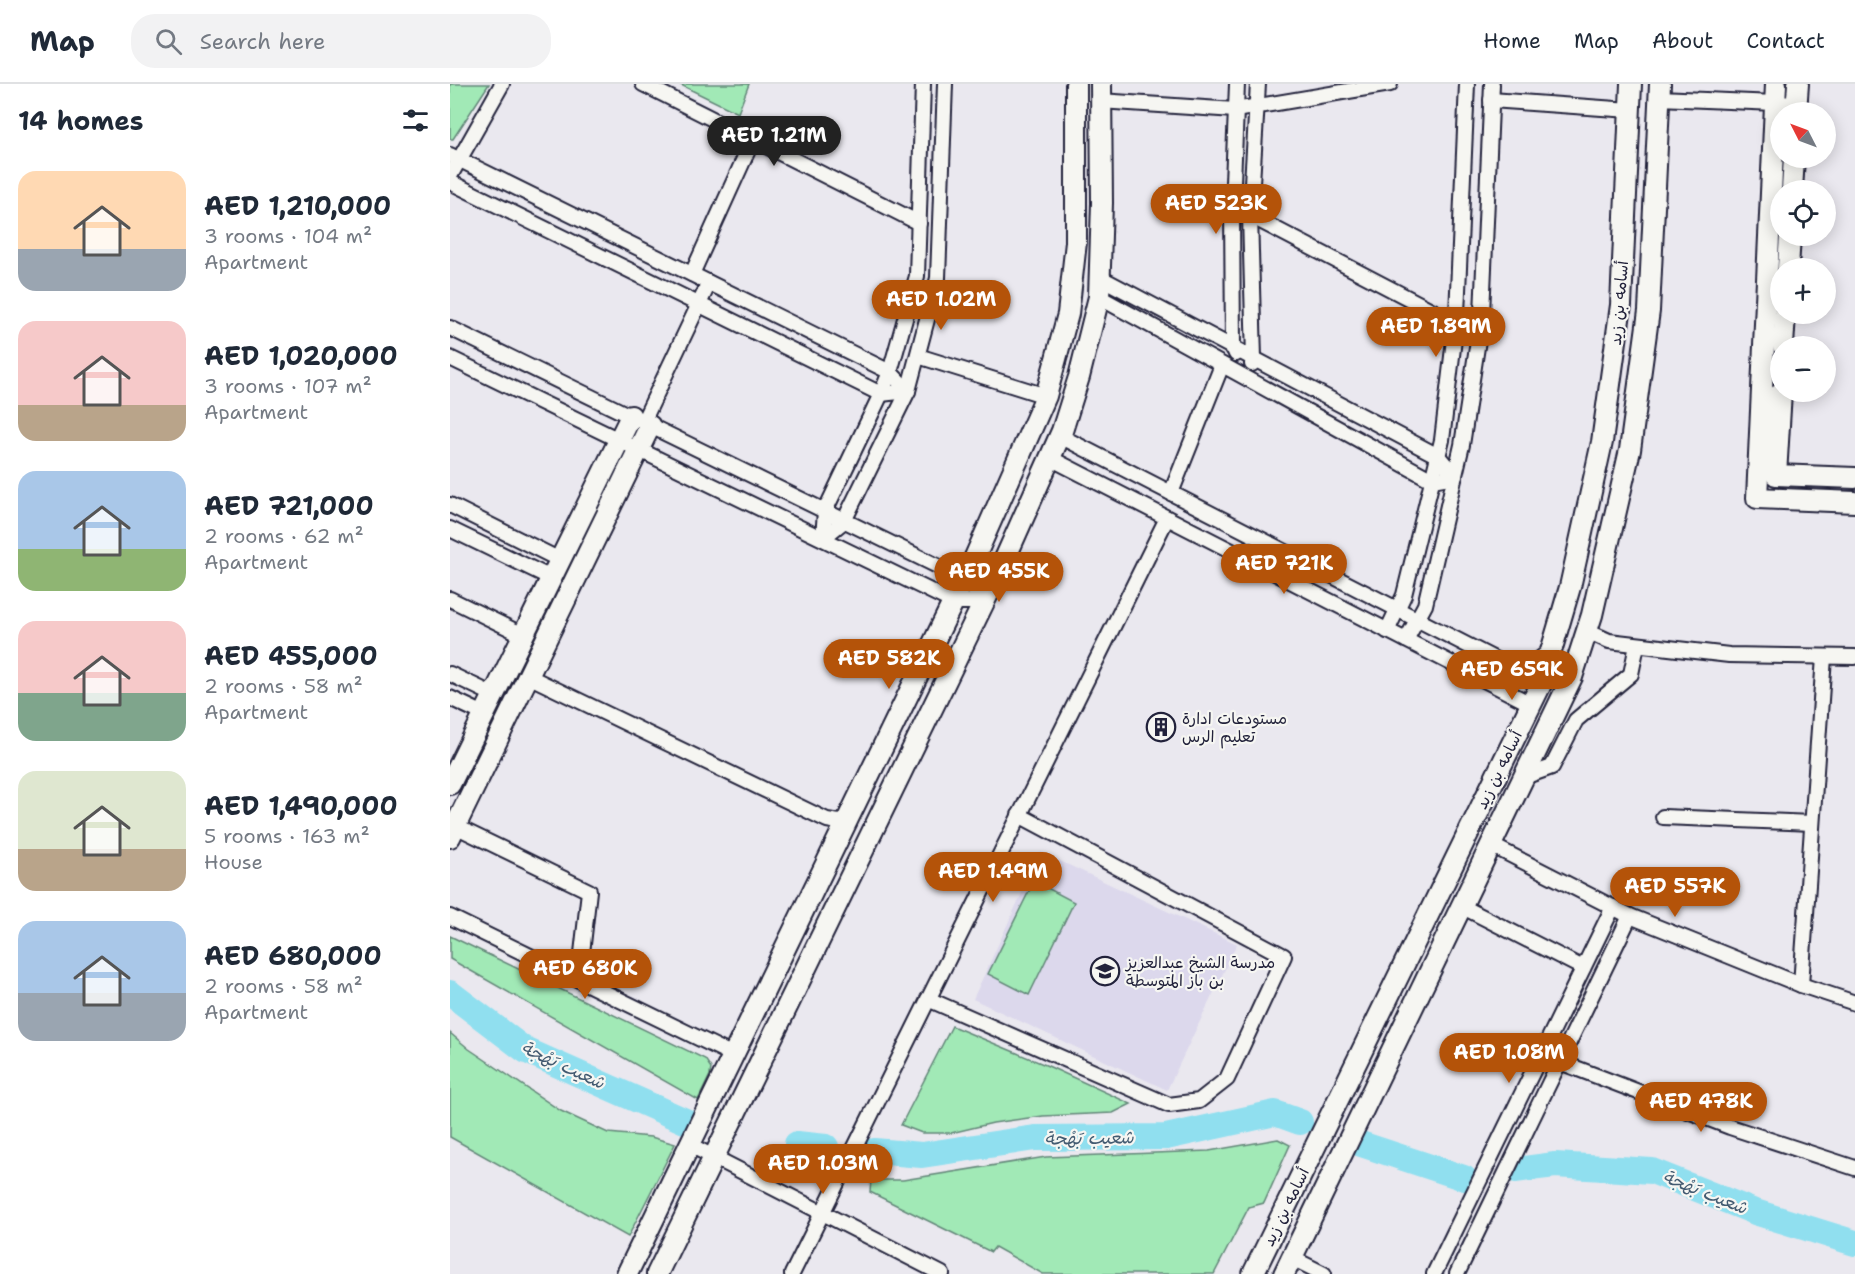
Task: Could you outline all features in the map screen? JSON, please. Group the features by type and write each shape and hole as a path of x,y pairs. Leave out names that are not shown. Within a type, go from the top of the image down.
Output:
{"street":[{"path":"450,176 455,157 502,84"},
{"path":"643,84 919,223"},
{"path":"823,538 825,512 890,372 917,276 923,84"},
{"path":"823,538 844,521 908,391 918,356 938,278 945,84"},
{"path":"627,1274 964,579 1046,396 1068,314 1076,242 1076,84"},
{"path":"1237,84 1232,207 1233,347 1247,378"},
{"path":"1247,378 1254,358 1250,216 1258,84"},
{"path":"657,1274 984,602 1060,436 1079,376 1100,287 1102,204 1100,92 1235,110 1390,84"},
{"path":"1387,631 1404,596 1442,440 1456,323 1467,84"},
{"path":"1406,640 1425,605 1462,445 1482,314 1492,84"},
{"name":"أسامه بن زيد","path":"1253,1274 1542,682 1570,587 1602,442 1621,305 1632,84"},
{"path":"1660,91 1776,93 1797,100"},
{"name":"أسامه بن زيد","path":"1288,1266 1572,677 1587,631 1630,450 1648,311 1660,91"},
{"path":"1776,93 1756,498 1855,502"},
{"path":"1491,100 1630,110"},
{"path":"692,274 753,139"},
{"path":"455,157 890,372 908,391"},
{"path":"450,182 881,394 908,391"},
{"path":"1232,207 1456,323"},
{"path":"579,980 589,891 453,832 638,450 641,421 709,283"},
{"path":"1100,287 1254,358 1438,456 1455,476"},
{"path":"1100,287 1222,364 1432,480 1455,476"},
{"path":"450,328 964,579 984,602"},
{"path":"918,356 1046,396"},
{"path":"450,358 953,602 984,602"},
{"path":"1171,492 1222,364"},
{"path":"1780,402 1776,475 1855,478"},
{"path":"450,784 619,440 641,421"},
{"path":"1060,436 1502,663 1519,667 1539,661 1553,647"},
{"path":"1602,442 1630,450"},
{"path":"1050,458 1531,704"},
{"path":"450,505 560,560"},
{"path":"792,1274 1167,518"},
{"path":"450,529 551,578"},
{"path":"450,599 523,635"},
{"path":"1587,631 1609,641 1729,655 1855,657"},
{"path":"1524,777 1552,766 1576,720 1631,674 1637,645"},
{"path":"1801,985 1824,657"},
{"path":"450,674 494,695"},
{"path":"528,676 827,820 845,824"},
{"path":"450,698 484,714"},
{"path":"928,999 1169,1105 1199,1101 1227,1079 1284,956 1019,815"},
{"path":"1663,817 1812,823"},
{"path":"1491,845 1630,916 1801,985 1855,1003"},
{"path":"1461,906 1583,968"},
{"path":"1434,1274 1613,907"},
{"path":"1457,1274 1630,916"},
{"path":"450,917 733,1055"},
{"path":"1560,1062 1730,1127 1855,1168"},
{"path":"690,1144 942,1274"},
{"path":"1288,1266 1324,1274"}],"shaded area":[{"name":"مدرسة الشيخ عبدالعزيز بن باز المتوسطة","path":"1041,852 1237,944 1167,1090 973,999"}],"green space":[{"path":"450,84 489,84 453,139 450,139"},
{"path":"679,84 749,84 738,113"},
{"path":"1034,881 1074,902 1029,995 988,974"},
{"path":"450,936 705,1059 711,1068 710,1075 698,1100 450,959"},
{"path":"952,1026 1131,1104 1113,1113 1043,1116 993,1123 951,1133 922,1133 901,1125"},
{"path":"450,1033 469,1049 561,1111 608,1133 651,1137 675,1144 628,1237 450,1137"},
{"path":"1278,1139 1290,1145 1264,1203 1249,1207 1214,1274 1043,1274 995,1247 991,1252 870,1192 871,1180 903,1180 1046,1157 1209,1151"}],"waterway":[{"name":"شعيب بَهْجة","path":"450,993 525,1050 685,1121"},
{"name":"شعيب بَهْجة","path":"874,1151 922,1155 1035,1138 1166,1137 1275,1113 1300,1122"},
{"name":"شعيب بَهْجة","path":"797,1144 826,1147"},
{"name":"شعيب بَهْجة","path":"1361,1144 1464,1178"},
{"name":"شعيب بَهْجة","path":"1515,1170 1555,1165 1652,1171 1755,1212 1855,1243"}],"place":[{"name":"مستودعات ادارة تعليم الرس","path":"1161,727"},
{"name":"مدرسة الشيخ عبدالعزيز بن باز المتوسطة","path":"1105,971"}]}
